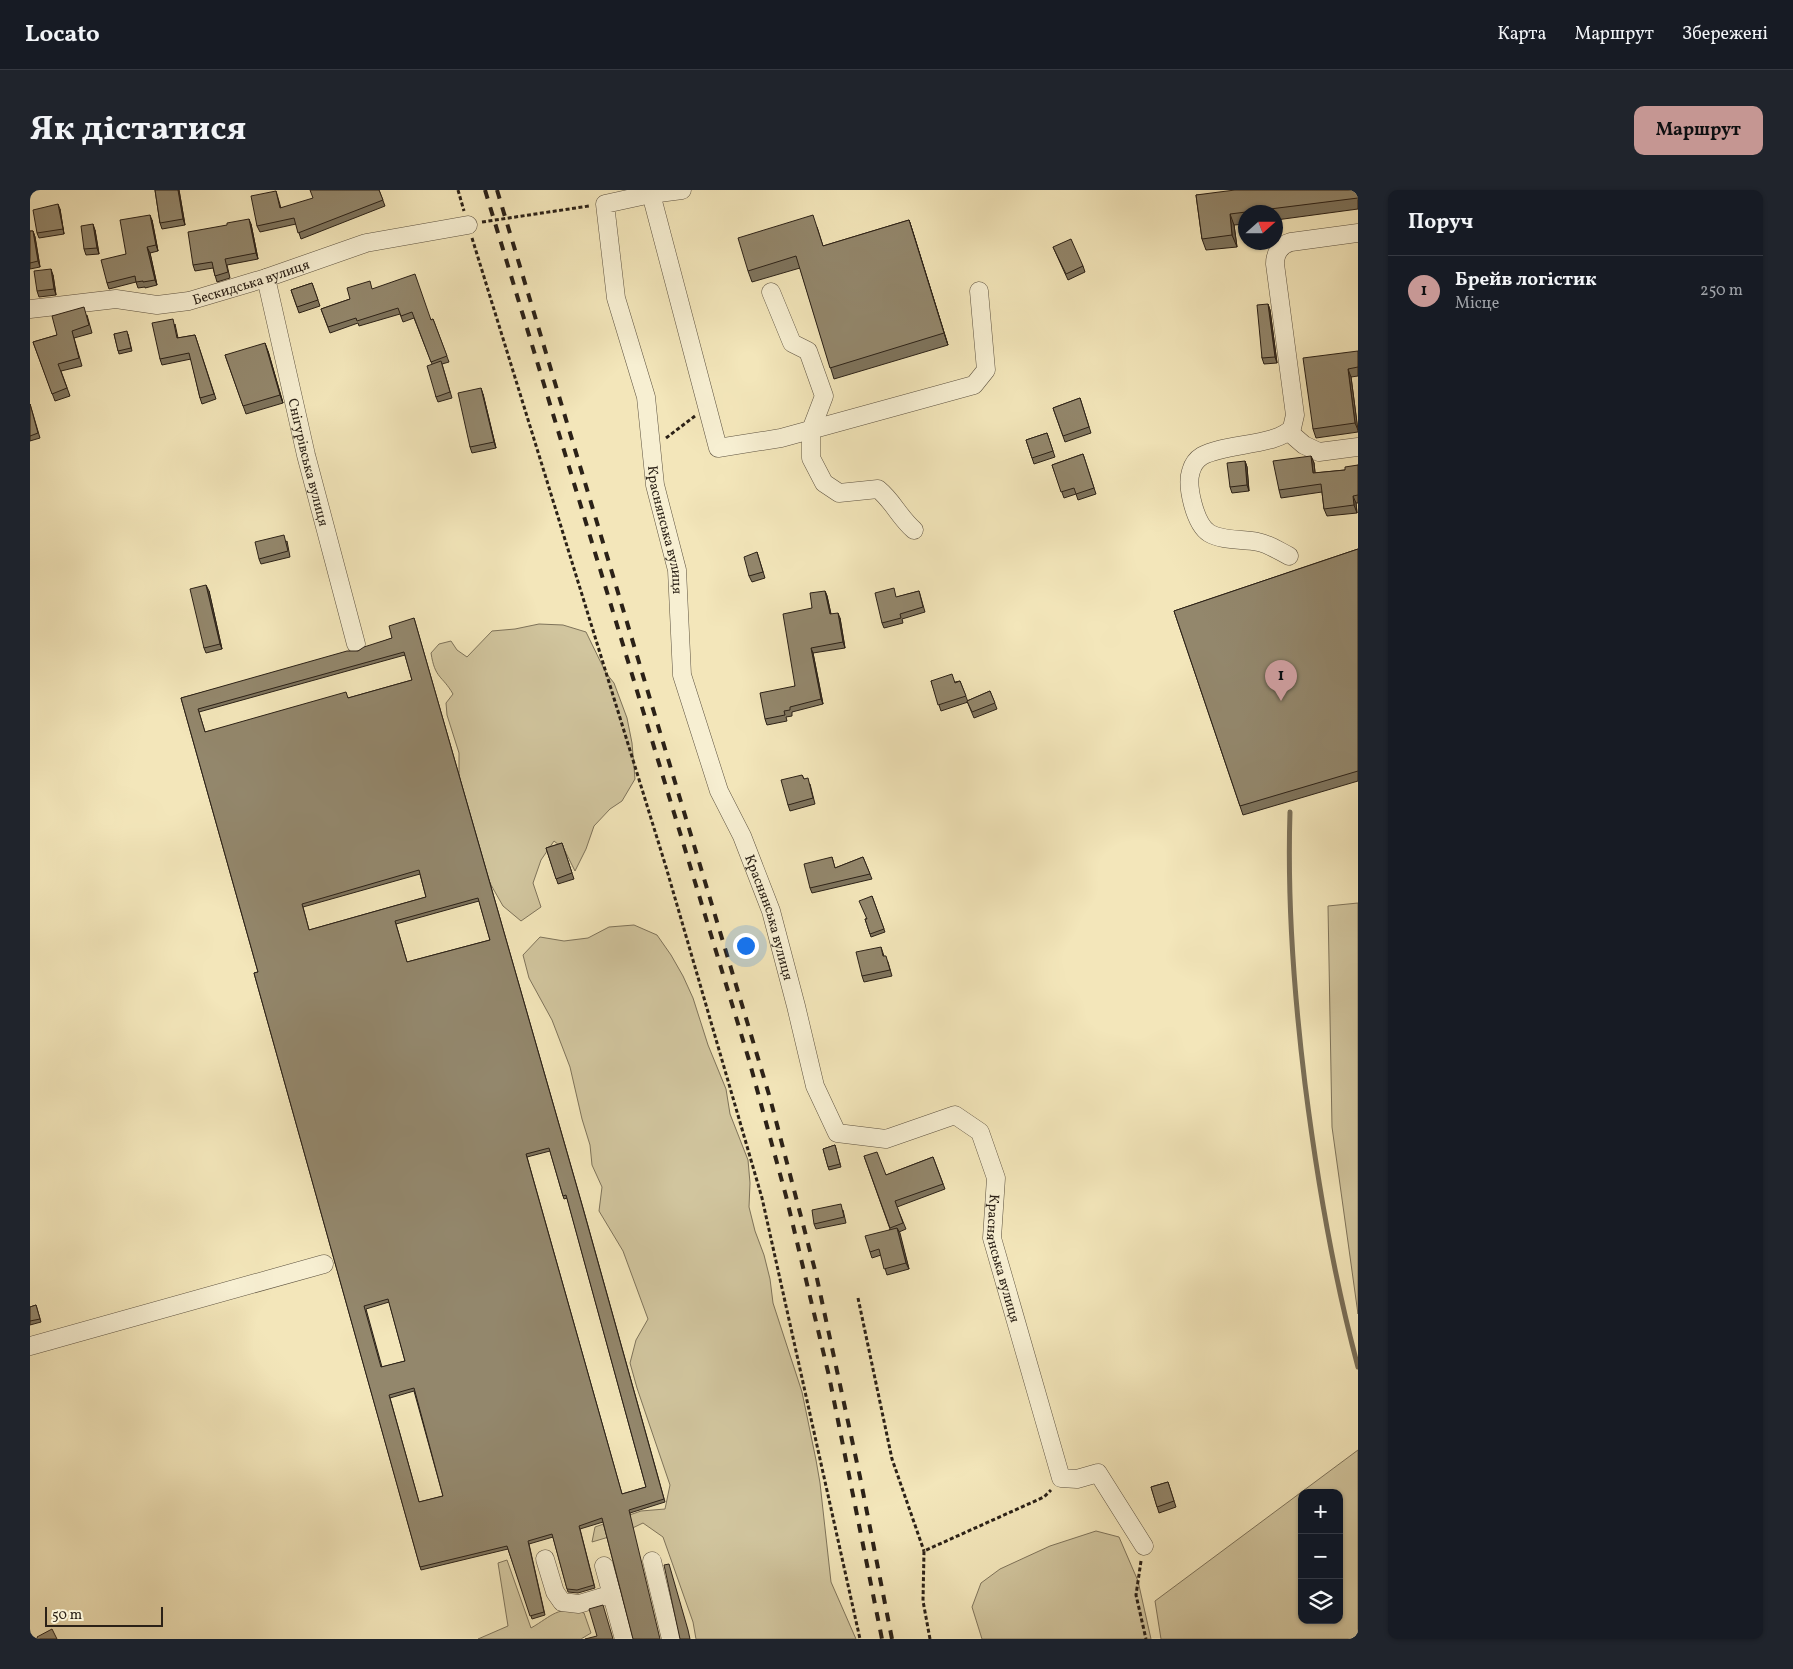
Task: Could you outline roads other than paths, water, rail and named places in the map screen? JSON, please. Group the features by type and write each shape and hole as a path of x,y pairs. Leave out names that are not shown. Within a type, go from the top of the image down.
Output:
{"street":[{"path":"682,190 650,192 718,448 781,438 974,385 986,370 979,291"},
{"name":"Краснянська вулиця","path":"650,192 605,204 616,298 646,398 655,486 677,570 682,675 719,791 742,836 771,911 815,1086 837,1133 886,1139 955,1115 980,1132 996,1178 992,1238 1061,1478 1077,1479 1098,1473 1144,1546"},
{"name":"Бескидська вулиця","path":"30,309 116,299 157,304 189,301 266,278 366,243 468,225"},
{"path":"1288,556 1264,543 1214,536 1204,529 1195,514 1190,478 1194,464 1204,454 1281,436 1289,432 1294,424 1295,415 1274,264 1276,254 1286,244 1358,233"},
{"name":"Снігурівська вулиця","path":"266,278 306,454 356,644"},
{"path":"771,292 792,342 808,351 824,396 811,430 811,458 824,483 840,493 878,489 889,498 905,522 914,530"},
{"path":"1289,432 1304,445 1319,452 1358,447"},
{"path":"30,1346 324,1264"},
{"path":"545,1559 555,1592 562,1602 579,1604 612,1594"},
{"path":"652,1561 671,1639"},
{"path":"604,1566 624,1639"}],"waterway":[{"path":"1290,812 1292,949 1305,1084 1327,1226 1341,1297 1358,1367"}],"railway":[{"path":"485,190 749,1060 786,1196 829,1376 882,1639"},
{"path":"497,190 770,1098 816,1274 860,1477 892,1639"}],"place":[{"name":"Брейв логістик","path":"1281,701"}]}
